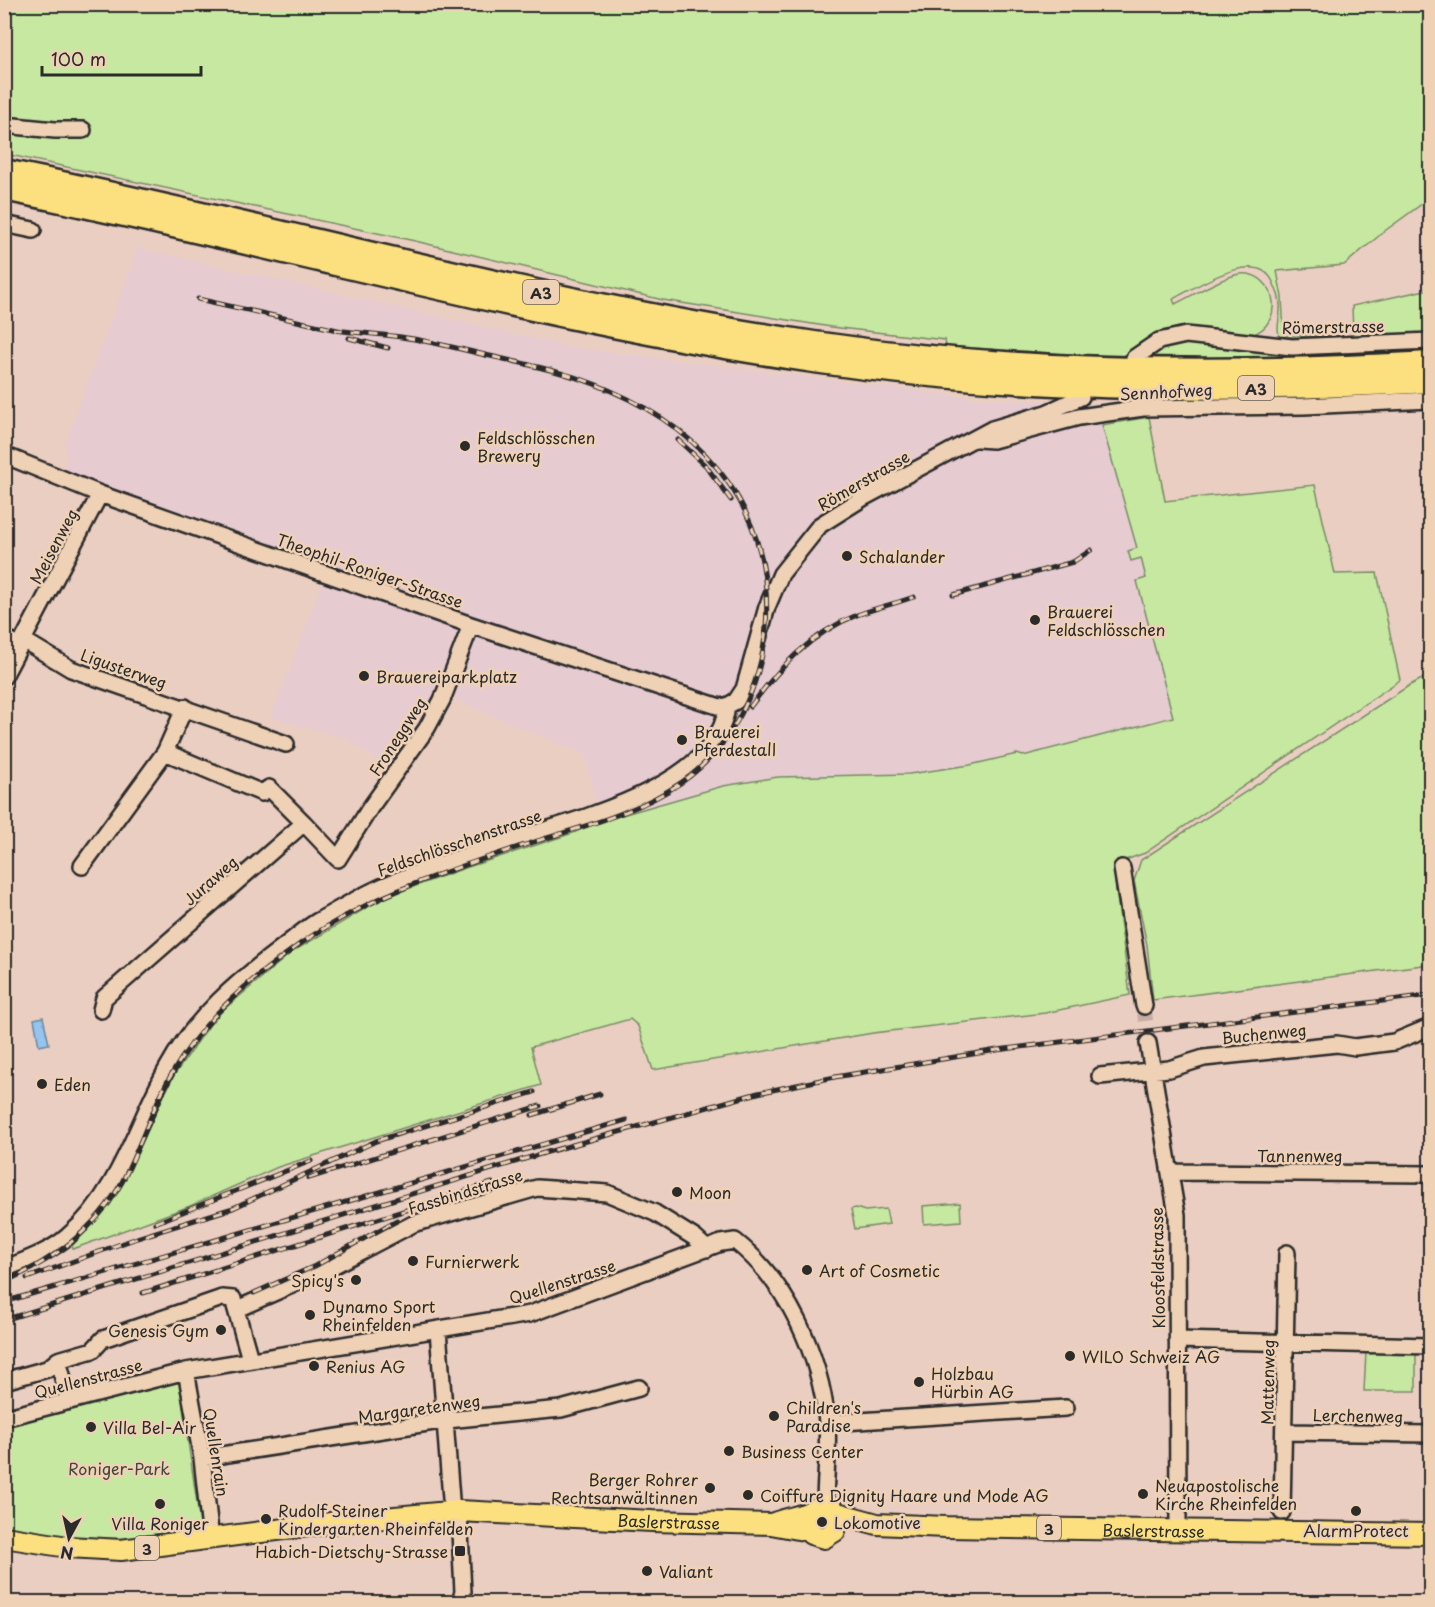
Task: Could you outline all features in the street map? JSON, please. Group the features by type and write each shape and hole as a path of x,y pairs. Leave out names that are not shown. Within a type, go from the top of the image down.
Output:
{"highway":[{"name":"A3","path":"4,171 539,291 660,316 827,344 953,359 1115,369 1266,370 1431,363"},
{"name":"A3","path":"4,189 535,309 733,349 852,366 1009,381 1161,388 1318,387 1431,381"}],"main road":[{"name":"Baslerstrasse","path":"455,1511 771,1524 823,1518 877,1524 1431,1534"},
{"name":"3","path":"4,1537 68,1547 121,1550 331,1523 455,1511"}],"street":[{"path":"4,125 55,130 82,129"},
{"path":"4,224 33,230"},
{"name":"Römerstrasse","path":"1134,358 1159,341 1186,335 1292,347 1431,341"},
{"name":"Römerstrasse","path":"727,706 736,701 744,689 767,607 781,574 820,525 862,498 957,447 978,439 992,429 1046,413 1081,397"},
{"name":"Sennhofweg","path":"978,439 993,440 1079,417 1143,408 1304,406 1431,400"},
{"name":"Theophil-Roniger-Strasse","path":"4,455 100,494 471,625 720,707 727,706"},
{"name":"Meisenweg","path":"4,676 100,494"},
{"name":"Froneggweg","path":"304,823 338,859 370,808 427,728 442,699 471,625"},
{"path":"4,638 22,643"},
{"name":"Ligusterweg","path":"22,643 71,669 286,744"},
{"name":"Feldschlösschenstrasse","path":"4,1269 42,1253 68,1237 99,1203 124,1161 169,1065 210,1007 258,966 315,922 385,885 591,816 646,794 680,773 714,742 725,723 727,706"},
{"path":"82,866 165,752 185,707"},
{"path":"165,752 261,794 269,788 304,823"},
{"name":"Juraweg","path":"102,1004 304,823"},
{"path":"1122,868 1144,1006"},
{"name":"Buchenweg","path":"1100,1076 1169,1070 1204,1058 1337,1044 1355,1047 1394,1042 1431,1027"},
{"name":"Kloosfeldstrasse","path":"1148,1043 1177,1215 1178,1530"},
{"name":"Tannenweg","path":"1170,1172 1431,1174"},
{"name":"Fassbindstrasse","path":"237,1309 319,1273 413,1224 537,1188 607,1193 655,1213 695,1238 706,1250"},
{"name":"Quellenstrasse","path":"4,1418 186,1371 530,1314 735,1241 750,1253 786,1301 806,1338 819,1380 827,1424 823,1518"},
{"name":"Mattenweg","path":"1282,1512 1287,1253"},
{"path":"4,1381 47,1369 58,1360 93,1350 103,1339 222,1298 234,1299 250,1359"},
{"path":"438,1330 463,1592 460,1602"},
{"path":"1177,1340 1431,1346"},
{"path":"58,1360 69,1401"},
{"name":"Quellenrain","path":"186,1371 202,1458 211,1540"},
{"name":"Margaretenweg","path":"202,1458 447,1420 561,1409 639,1388"},
{"path":"827,1424 1066,1408"},
{"name":"Lerchenweg","path":"1284,1432 1431,1434"}],"shaded area":[{"name":"Brauerei Feldschlösschen","path":"138,248 570,347 971,398 1097,404 1137,549 1129,551 1141,558 1146,578 1137,581 1174,717 1023,756 1017,754 970,765 909,774 778,777 723,786 601,821 585,755 447,696 390,770 347,739 271,717 329,564 66,476 65,442"}],"green space":[{"path":"4,5 1430,5 1430,198 1344,265 1277,271 1282,297 1284,336 1353,336 1352,306 1430,289 1430,337 1283,340 1278,330 1280,306 1276,289 1265,272 1254,268 1225,273 1173,299 1175,304 1212,284 1235,275 1248,274 1259,278 1267,286 1272,297 1273,308 1270,320 1262,329 1249,336 1154,338 1121,358 946,346 945,340 831,327 663,300 415,241 5,154"},
{"path":"1170,342 1430,346 1430,353 1144,359"},
{"path":"1149,417 1165,501 1315,485 1335,574 1377,573 1400,680 1145,853 1117,863 1115,882 1130,995 1045,1013 873,1033 653,1070 638,1026 630,1019 531,1047 541,1085 278,1167 190,1206 73,1249 72,1246 110,1205 125,1180 170,1081 216,1016 292,952 383,898 462,869 573,833 601,821 723,786 778,777 909,774 970,765 1017,754 1023,756 1173,717 1137,581 1146,578 1141,558 1131,561 1128,551 1137,548 1102,425"},
{"path":"1430,675 1430,964 1153,1000 1147,945 1134,881 1141,860 1410,685"},
{"path":"960,1203 961,1221 924,1224 923,1206"},
{"path":"851,1209 865,1211 886,1209 889,1224 855,1229"},
{"path":"1366,1352 1416,1353 1416,1391 1364,1391"},
{"name":"Roniger-Park","path":"179,1381 201,1530 132,1538 74,1539 5,1528 4,1424"}],"water":[{"path":"43,1017 49,1044 39,1046 34,1019"}],"tunnel":[{"path":"1144,1006 1148,1043"}],"railway":[{"path":"198,299 342,331"},
{"path":"4,1282 40,1264 72,1242 99,1215 122,1182 163,1090 182,1058 222,1008 271,965 347,915 408,886 611,817 665,793 700,768 716,752 741,714 758,672 766,627 766,586 759,548 746,514 728,482 705,454 677,429 645,408 609,390 565,374 423,341 335,330"},
{"path":"349,338 388,348"},
{"path":"678,440 706,466 731,500"},
{"path":"953,595 1073,562 1091,550"},
{"path":"750,707 784,665 825,631 857,615 914,597"},
{"path":"4,1320 544,1153 758,1093 835,1077 997,1050 1430,995"},
{"path":"27,1278 137,1238 233,1208 376,1141 534,1092"},
{"path":"532,1115 600,1094"},
{"path":"309,1178 540,1106"},
{"path":"4,1302 626,1120"},
{"path":"155,1223 311,1161"},
{"path":"143,1293 492,1183"},
{"path":"254,1293 315,1266 397,1220"}],"place":[{"name":"Feldschlösschen Brewery","path":"465,446"},
{"name":"Schalander","path":"847,556"},
{"name":"Brauerei Feldschlösschen","path":"1035,620"},
{"name":"Brauereiparkplatz","path":"364,676"},
{"name":"Brauerei Pferdestall","path":"682,740"},
{"name":"Eden","path":"42,1084"},
{"name":"Moon","path":"677,1192"},
{"name":"Furnierwerk","path":"413,1261"},
{"name":"Art of Cosmetic","path":"807,1270"},
{"name":"Spicy's","path":"356,1280"},
{"name":"Dynamo Sport Rheinfelden","path":"310,1315"},
{"name":"Genesis Gym","path":"221,1330"},
{"name":"WILO Schweiz AG","path":"1070,1356"},
{"name":"Renius AG","path":"314,1366"},
{"name":"Holzbau Hürbin AG","path":"919,1382"},
{"name":"Children's Paradise","path":"774,1416"},
{"name":"Villa Bel-Air","path":"91,1427"},
{"name":"Business Center","path":"729,1451"},
{"name":"Berger Rohrer Rechtsanwältinnen","path":"710,1488"},
{"name":"Neuapostolische Kirche Rheinfelden","path":"1143,1494"},
{"name":"Coiffure Dignity Haare und Mode AG","path":"748,1495"},
{"name":"Villa Roniger","path":"160,1504"},
{"name":"AlarmProtect","path":"1356,1511"},
{"name":"Rudolf Steiner Kindergarten Rheinfelden","path":"266,1519"},
{"name":"Lokomotive","path":"822,1522"},
{"name":"Habich-Dietschy-Strasse","path":"460,1551"},
{"name":"Valiant","path":"647,1571"}]}
